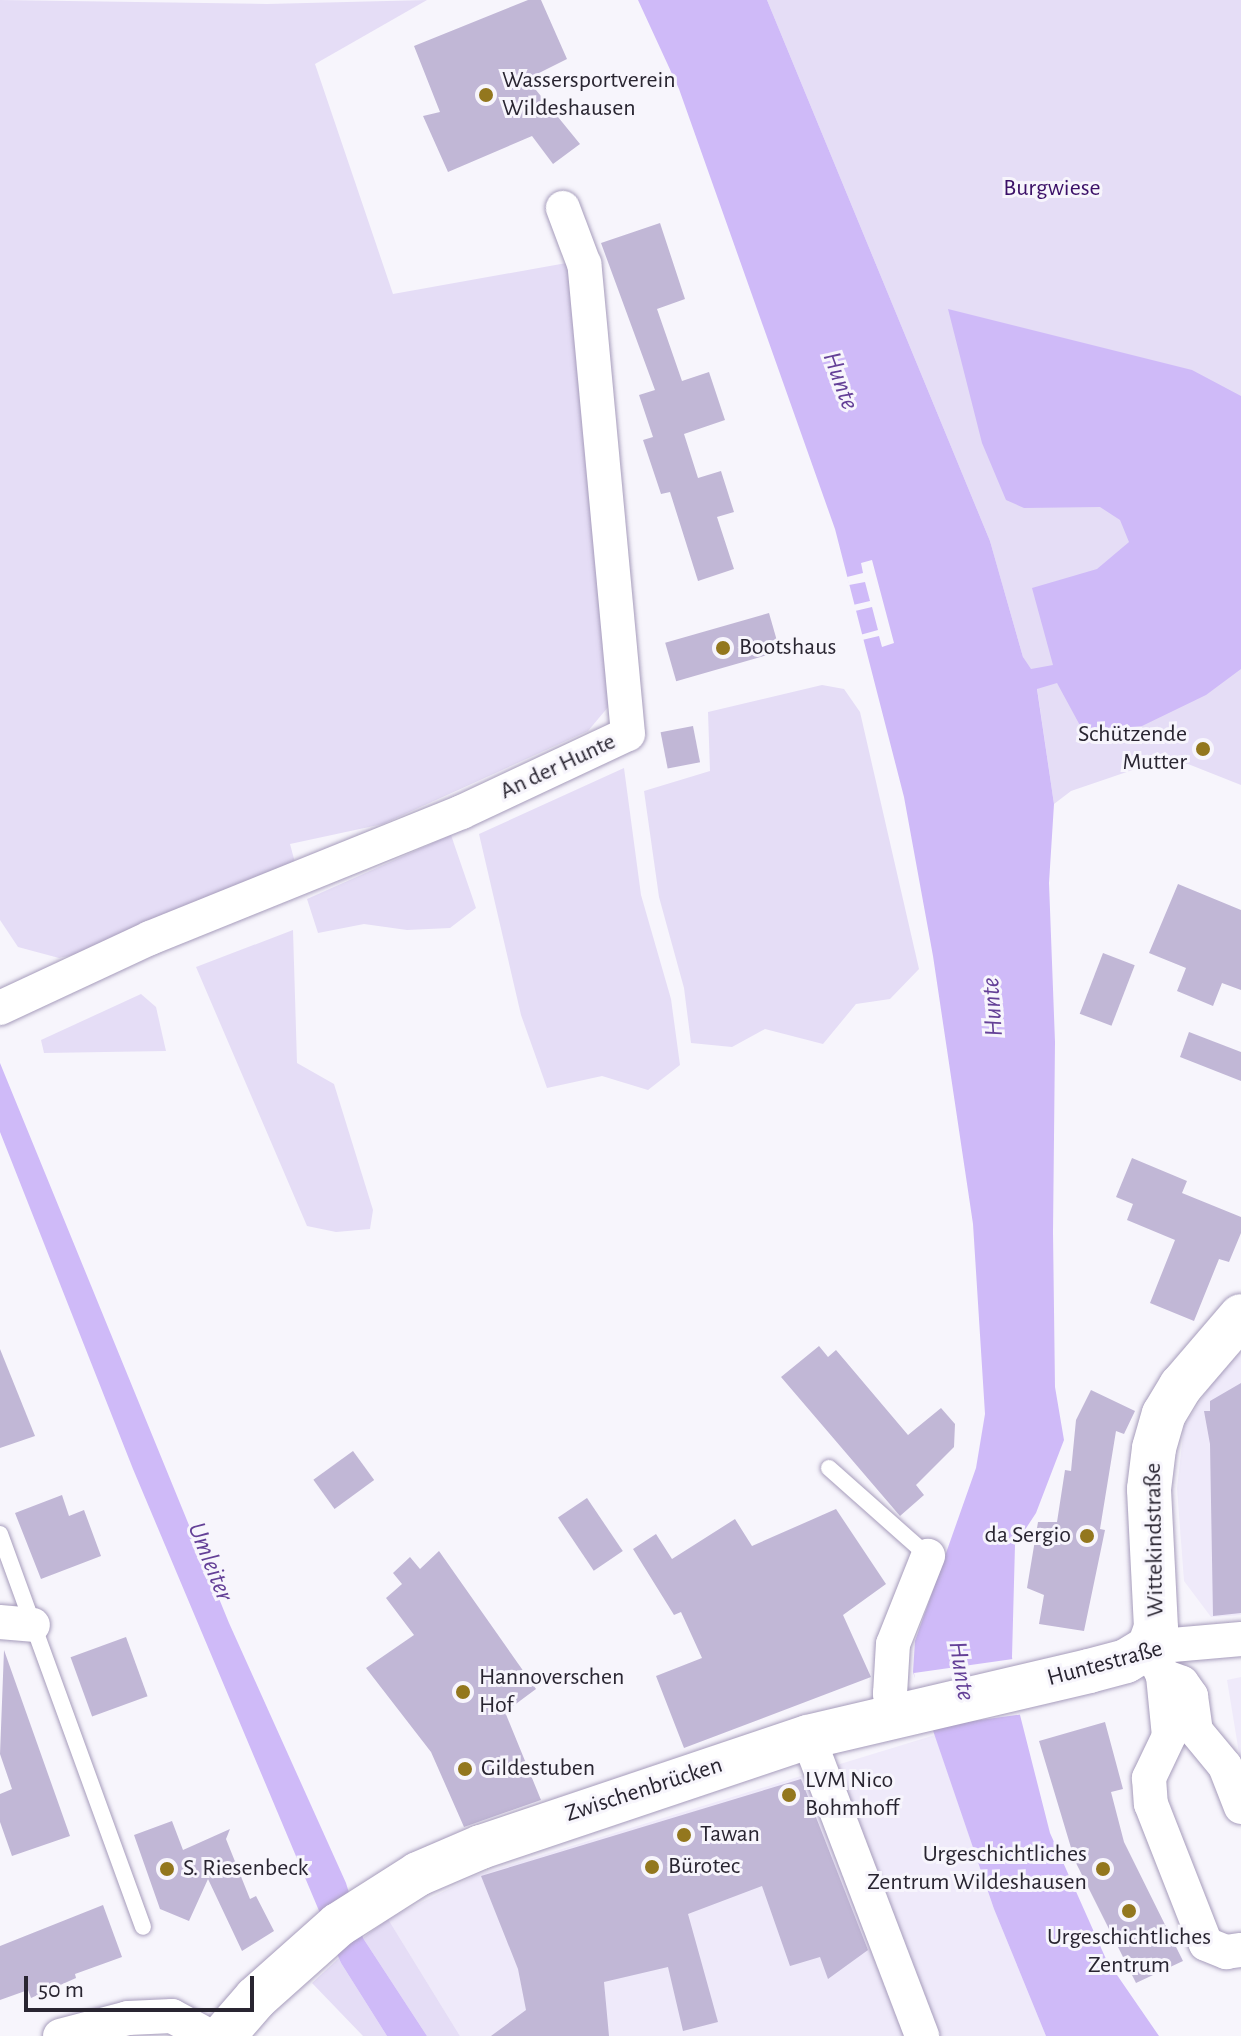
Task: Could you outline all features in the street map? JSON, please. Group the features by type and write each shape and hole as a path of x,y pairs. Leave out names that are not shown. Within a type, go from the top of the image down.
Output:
{"street":[{"name":"An der Hunte","path":"4,1006 150,938 462,812 628,734 584,264 563,208"},
{"name":"Wittekindstraße","path":"1156,1662 1149,1489 1154,1448 1164,1414 1181,1386 1241,1316"},
{"path":"910,1711 890,1694 893,1644 928,1556"},
{"name":"Huntestraße","path":"1017,1688 1126,1661 1156,1662 1241,1639"},
{"path":"1156,1662 1182,1683 1191,1696 1196,1731 1225,1766 1241,1807"},
{"path":"1156,1662 1169,1736 1149,1778 1151,1804 1206,1944 1226,1952 1241,1950"},
{"name":"Zwischenbrücken","path":"223,2036 299,1957 381,1897 481,1847 808,1737 1017,1688"},
{"path":"808,1737 922,2036"},
{"path":"60,2036 128,2018 172,2016 209,2036"}],"lane":[{"path":"829,1468 928,1556"},
{"path":"0,1534 17,1623 143,1927"}],"shaded area":[{"path":"1241,1351 1241,1615 1211,1617 1184,1581 1177,1488 1184,1426 1218,1374"},
{"path":"1241,1677 1241,1765 1227,1680"},
{"path":"935,1735 994,1909 1046,2036 460,2036 388,1919 477,1875"}],"green space":[{"path":"0,0 267,4 427,0 315,64 393,294 572,262 614,700 588,731 383,824 290,844 297,870 102,949 59,958 18,947 0,920"},
{"name":"Burgwiese","path":"767,0 1241,0 1241,785 1188,764 1156,762 1071,791 1054,804 1037,688 1023,657 990,541"},
{"path":"822,685 844,689 860,712 919,969 890,999 856,1004 823,1044 765,1029 732,1047 691,1043 684,988 659,897 644,791 710,771 708,712"},
{"path":"624,768 641,895 671,999 680,1065 648,1090 602,1076 547,1088 521,1015 479,834"},
{"path":"451,835 476,908 450,928 407,930 364,924 318,933 307,899"},
{"path":"293,930 297,1063 334,1084 373,1210 370,1229 336,1232 307,1226 196,967"},
{"path":"141,994 156,1007 166,1051 44,1053 41,1040"},
{"path":"388,1919 460,2036 427,2036 363,1938"},
{"path":"339,1958 387,2036 363,2036 312,1983"}],"water":[{"name":"Hunte","path":"638,0 767,0 990,541 1023,657 1031,669 1053,665 1032,588 1097,569 1129,542 1120,520 1100,507 1024,508 1006,500 982,443 948,309 1192,370 1241,396 1241,669 1206,695 1142,726 1083,731 1057,683 1037,689 1054,804 1049,883 1055,1042 1055,1387 1064,1440 1036,1513 1015,1545 1012,1657 1020,1715 1050,1833 1106,1959 1159,2036 1046,2036 994,1909 913,1672 915,1641 976,1468 985,1414 973,1224 933,956 904,797 835,529 679,89"},
{"path":"0,1063 229,1623 346,1883 363,1938 427,2036 387,2036 341,1963 133,1469 0,1132"}],"pier":[{"path":"872,560 894,643 882,647 879,636 862,640 860,635 878,630 872,607 855,611 853,605 870,601 865,582 849,585 847,577 863,573 861,563"},
{"path":"1013,1659 1021,1714 922,1728 914,1673"}],"building":[{"name":"Wassersportverein Wildeshausen","path":"528,0 541,0 567,59 527,79 580,144 553,164 532,136 448,172 423,116 440,112 414,46"},
{"path":"660,223 685,299 657,309 682,381 709,372 725,420 684,434 698,478 721,471 734,512 717,517 734,569 698,581 670,492 661,494 643,440 653,437 639,395 655,390 601,243"},
{"name":"Bootshaus","path":"769,613 780,651 676,681 665,643"},
{"path":"693,726 700,762 668,769 661,732"},
{"path":"1178,884 1241,910 1241,990 1222,983 1213,1006 1177,991 1186,968 1149,953"},
{"path":"1103,953 1135,965 1111,1026 1080,1014"},
{"path":"1189,1032 1241,1052 1241,1081 1180,1057"},
{"path":"1132,1158 1187,1181 1182,1193 1241,1217 1241,1233 1229,1262 1219,1259 1194,1321 1150,1303 1175,1240 1127,1220 1133,1204 1116,1197"},
{"path":"819,1346 828,1357 836,1350 908,1435 941,1408 955,1424 954,1447 916,1485 924,1495 900,1516 781,1377"},
{"path":"0,1349 35,1436 0,1448"},
{"path":"1241,1383 1241,1613 1213,1616 1210,1444 1204,1411 1210,1411 1210,1401"},
{"path":"1091,1390 1135,1411 1124,1434 1116,1431 1100,1529 1105,1530 1084,1631 1039,1624 1044,1595 1027,1588 1038,1522 1057,1522 1065,1470 1071,1471 1076,1420"},
{"path":"353,1451 374,1480 335,1509 313,1480"},
{"path":"62,1495 69,1516 84,1510 101,1556 41,1579 15,1513"},
{"path":"587,1498 623,1551 594,1571 558,1518"},
{"path":"836,1509 886,1584 843,1615 871,1677 684,1748 656,1676 702,1658 681,1612 674,1615 633,1549 656,1534 672,1559 735,1519 752,1546"},
{"name":"Hannoverschen Hof","path":"439,1551 536,1689 505,1712 541,1800 464,1827 431,1752 366,1668 414,1635 386,1598 402,1584 393,1573 410,1557 420,1569"},
{"path":"126,1637 148,1696 92,1716 71,1657"},
{"path":"4,1650 70,1836 12,1856 0,1822 0,1794 12,1789 0,1754"},
{"name":"Urgeschichtliches Zentrum","path":"1105,1722 1123,1789 1111,1792 1124,1842 1183,1961 1136,1983 1075,1861 1039,1741"},
{"path":"801,1779 868,1950 828,1979 820,1957 790,1966 762,1886 688,1914 718,2022 683,2031 668,1967 604,1982 609,2036 491,2036 526,2010 518,1969 481,1876"},
{"path":"172,1821 183,1850 230,1829 226,1839 250,1899 256,1896 274,1931 242,1951 208,1879 189,1921 160,1909 134,1835"},
{"path":"103,1905 122,1957 75,1974 76,1978 31,1998 28,1990 0,2000 0,1946"}],"place":[{"name":"Wassersportverein Wildeshausen","path":"486,95"},
{"name":"Bootshaus","path":"723,648"},
{"name":"Schützende Mutter","path":"1203,749"},
{"name":"da Sergio","path":"1087,1536"},
{"name":"Hannoverschen Hof","path":"463,1692"},
{"name":"Gildestuben","path":"465,1769"},
{"name":"LVM Nico Bohmhoff","path":"789,1795"},
{"name":"Tawan","path":"684,1835"},
{"name":"Bürotec","path":"652,1867"},
{"name":"S. Riesenbeck","path":"167,1869"},
{"name":"Urgeschichtliches Zentrum Wildeshausen","path":"1103,1869"},
{"name":"Urgeschichtliches Zentrum","path":"1129,1911"}],"water label":[{"name":"Umleiter","path":"210,1562"}]}
